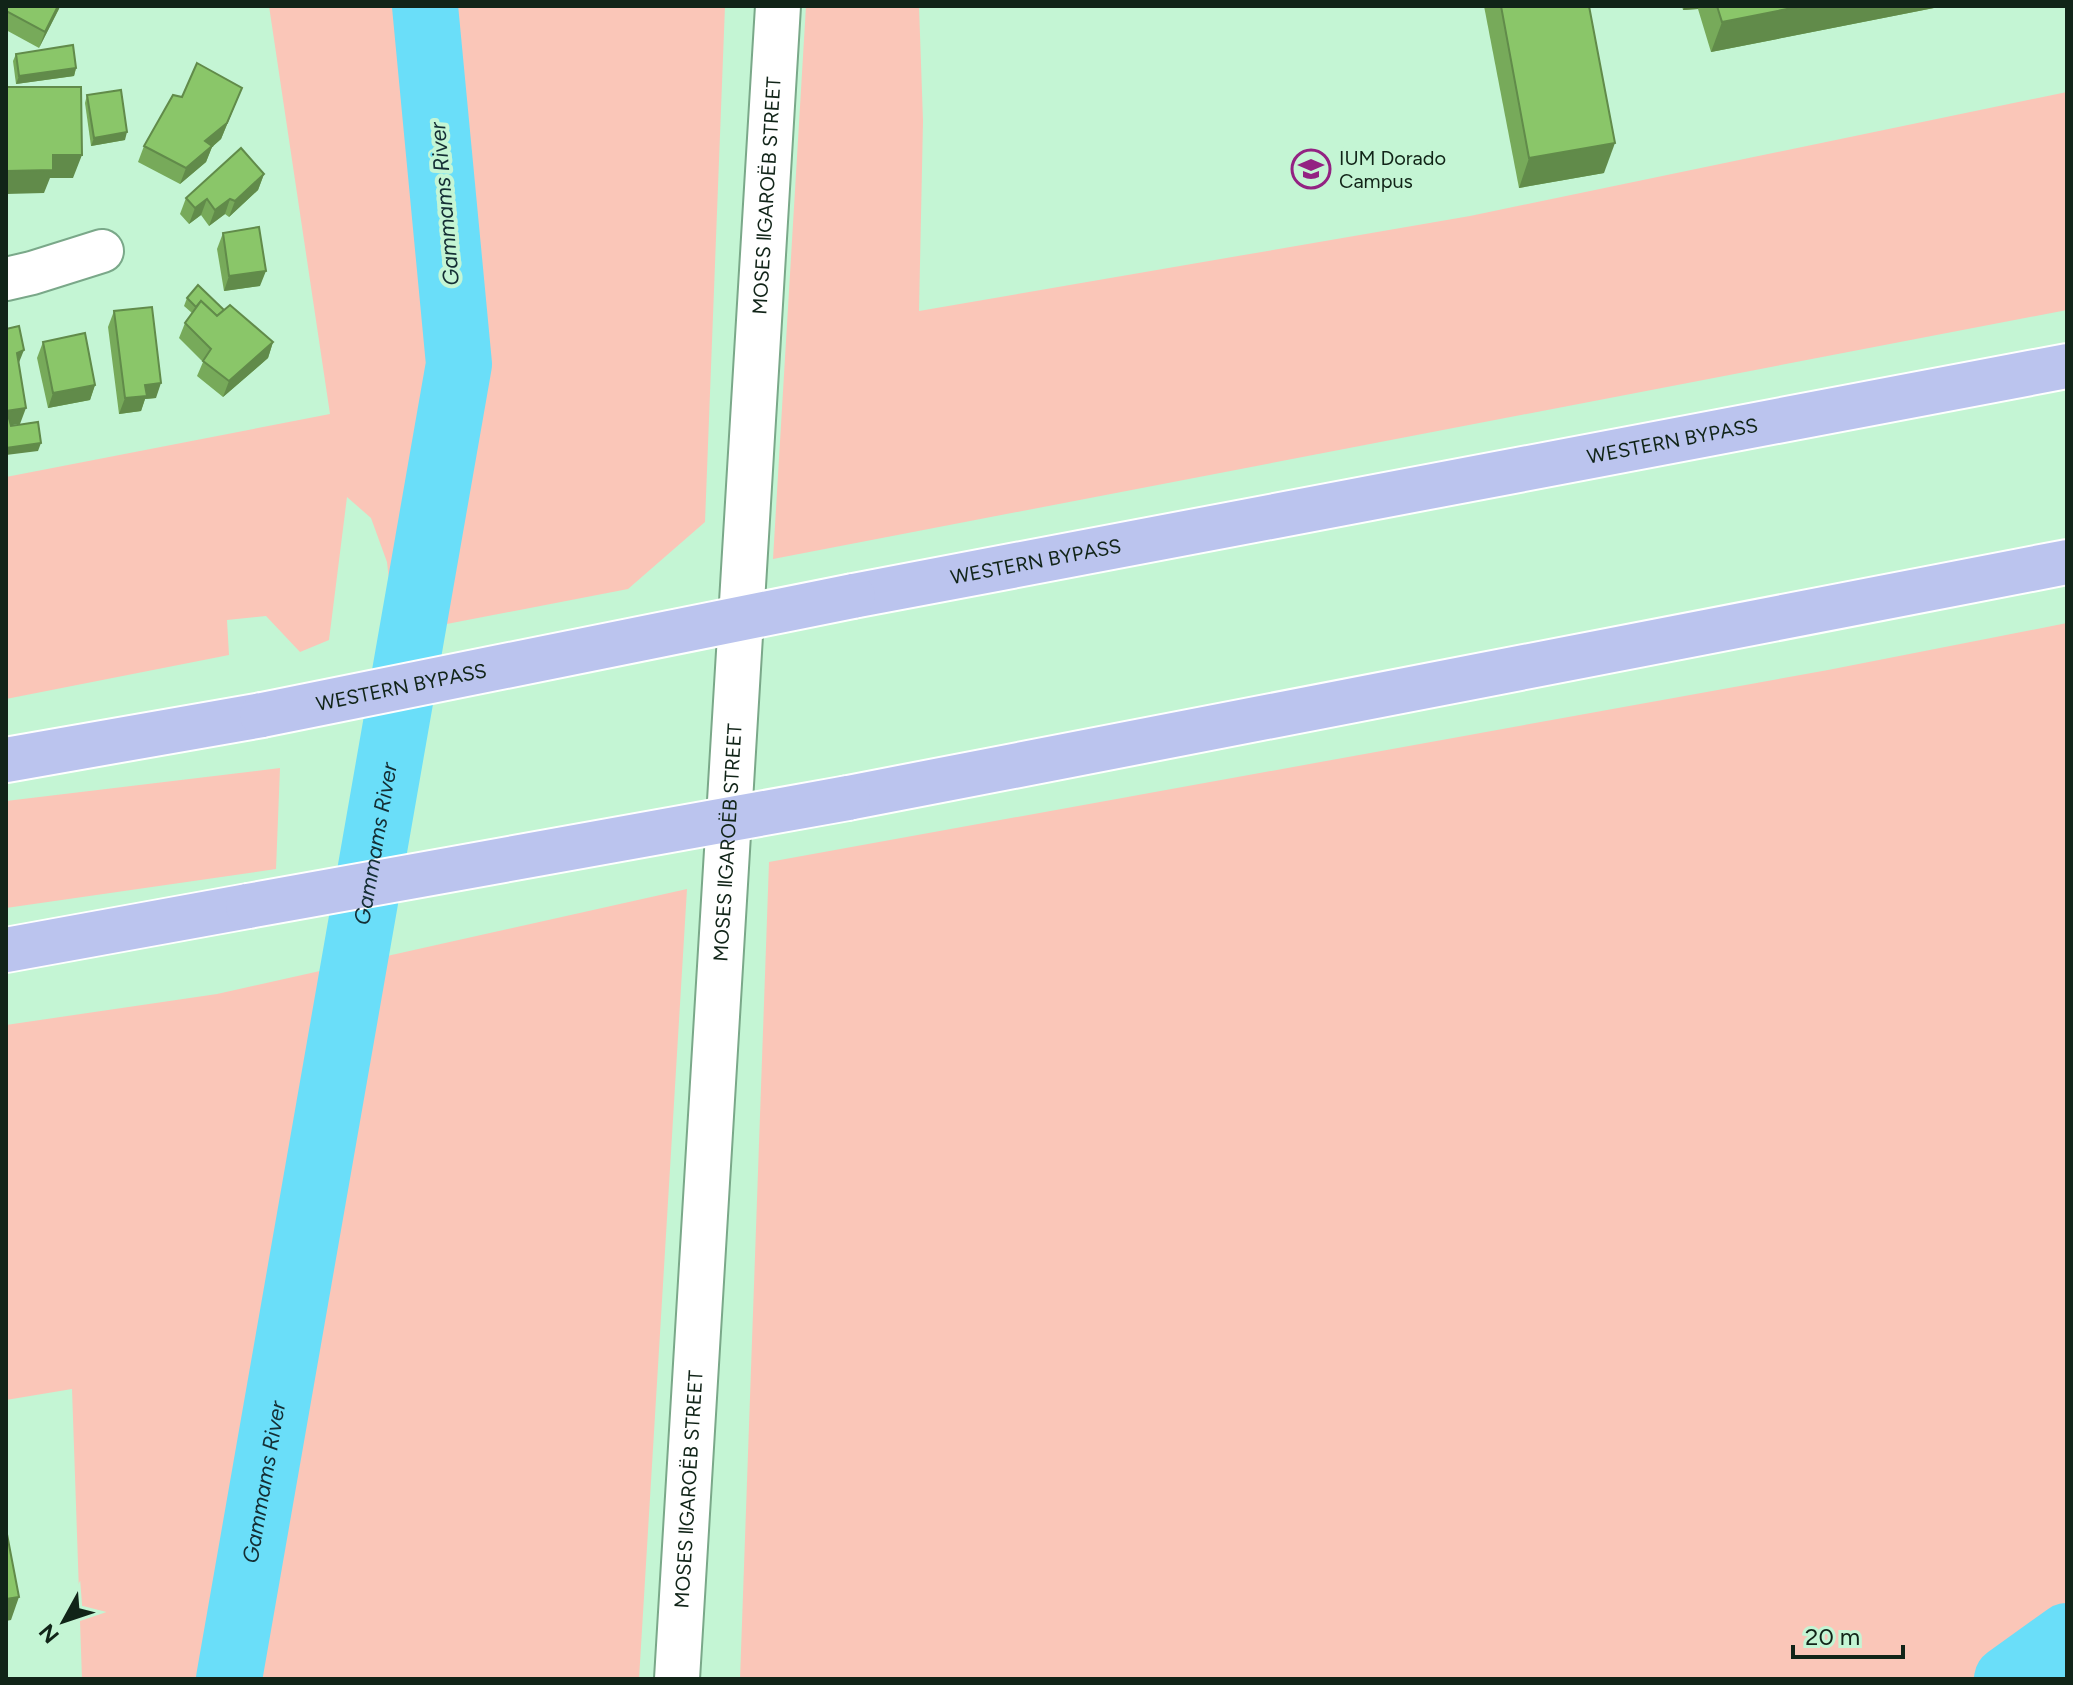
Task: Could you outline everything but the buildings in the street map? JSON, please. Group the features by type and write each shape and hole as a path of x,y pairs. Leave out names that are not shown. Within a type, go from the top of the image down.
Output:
{"highway":[{"name":"WESTERN BYPASS","path":"6,760 262,715 853,596 2067,366"},
{"path":"6,950 848,798 2067,562"}],"main road":[{"name":"MOSES ǁGAROËB STREET","path":"677,1679 778,6"}],"street":[{"path":"6,279 102,251"}],"shaded area":[{"path":"269,6 725,6 705,522 628,589 395,634 387,562 371,518 347,497 329,640 300,652 266,616 227,620 229,655 6,699 6,477 330,414"},
{"path":"806,6 919,6 923,121 919,311 1470,216 2067,92 2067,310 773,559"},
{"path":"2067,623 2067,1679 740,1679 769,862 1828,670"},
{"path":"280,768 276,869 6,908 6,801"},
{"path":"687,889 639,1679 82,1679 72,1389 6,1400 6,1025 217,994"}],"waterway":[{"name":"Gammams River","path":"229,1679 459,364 425,6"},
{"path":"2007,1679 2067,1636"}],"place":[{"name":"IUM Dorado Campus","path":"1311,169"}]}
